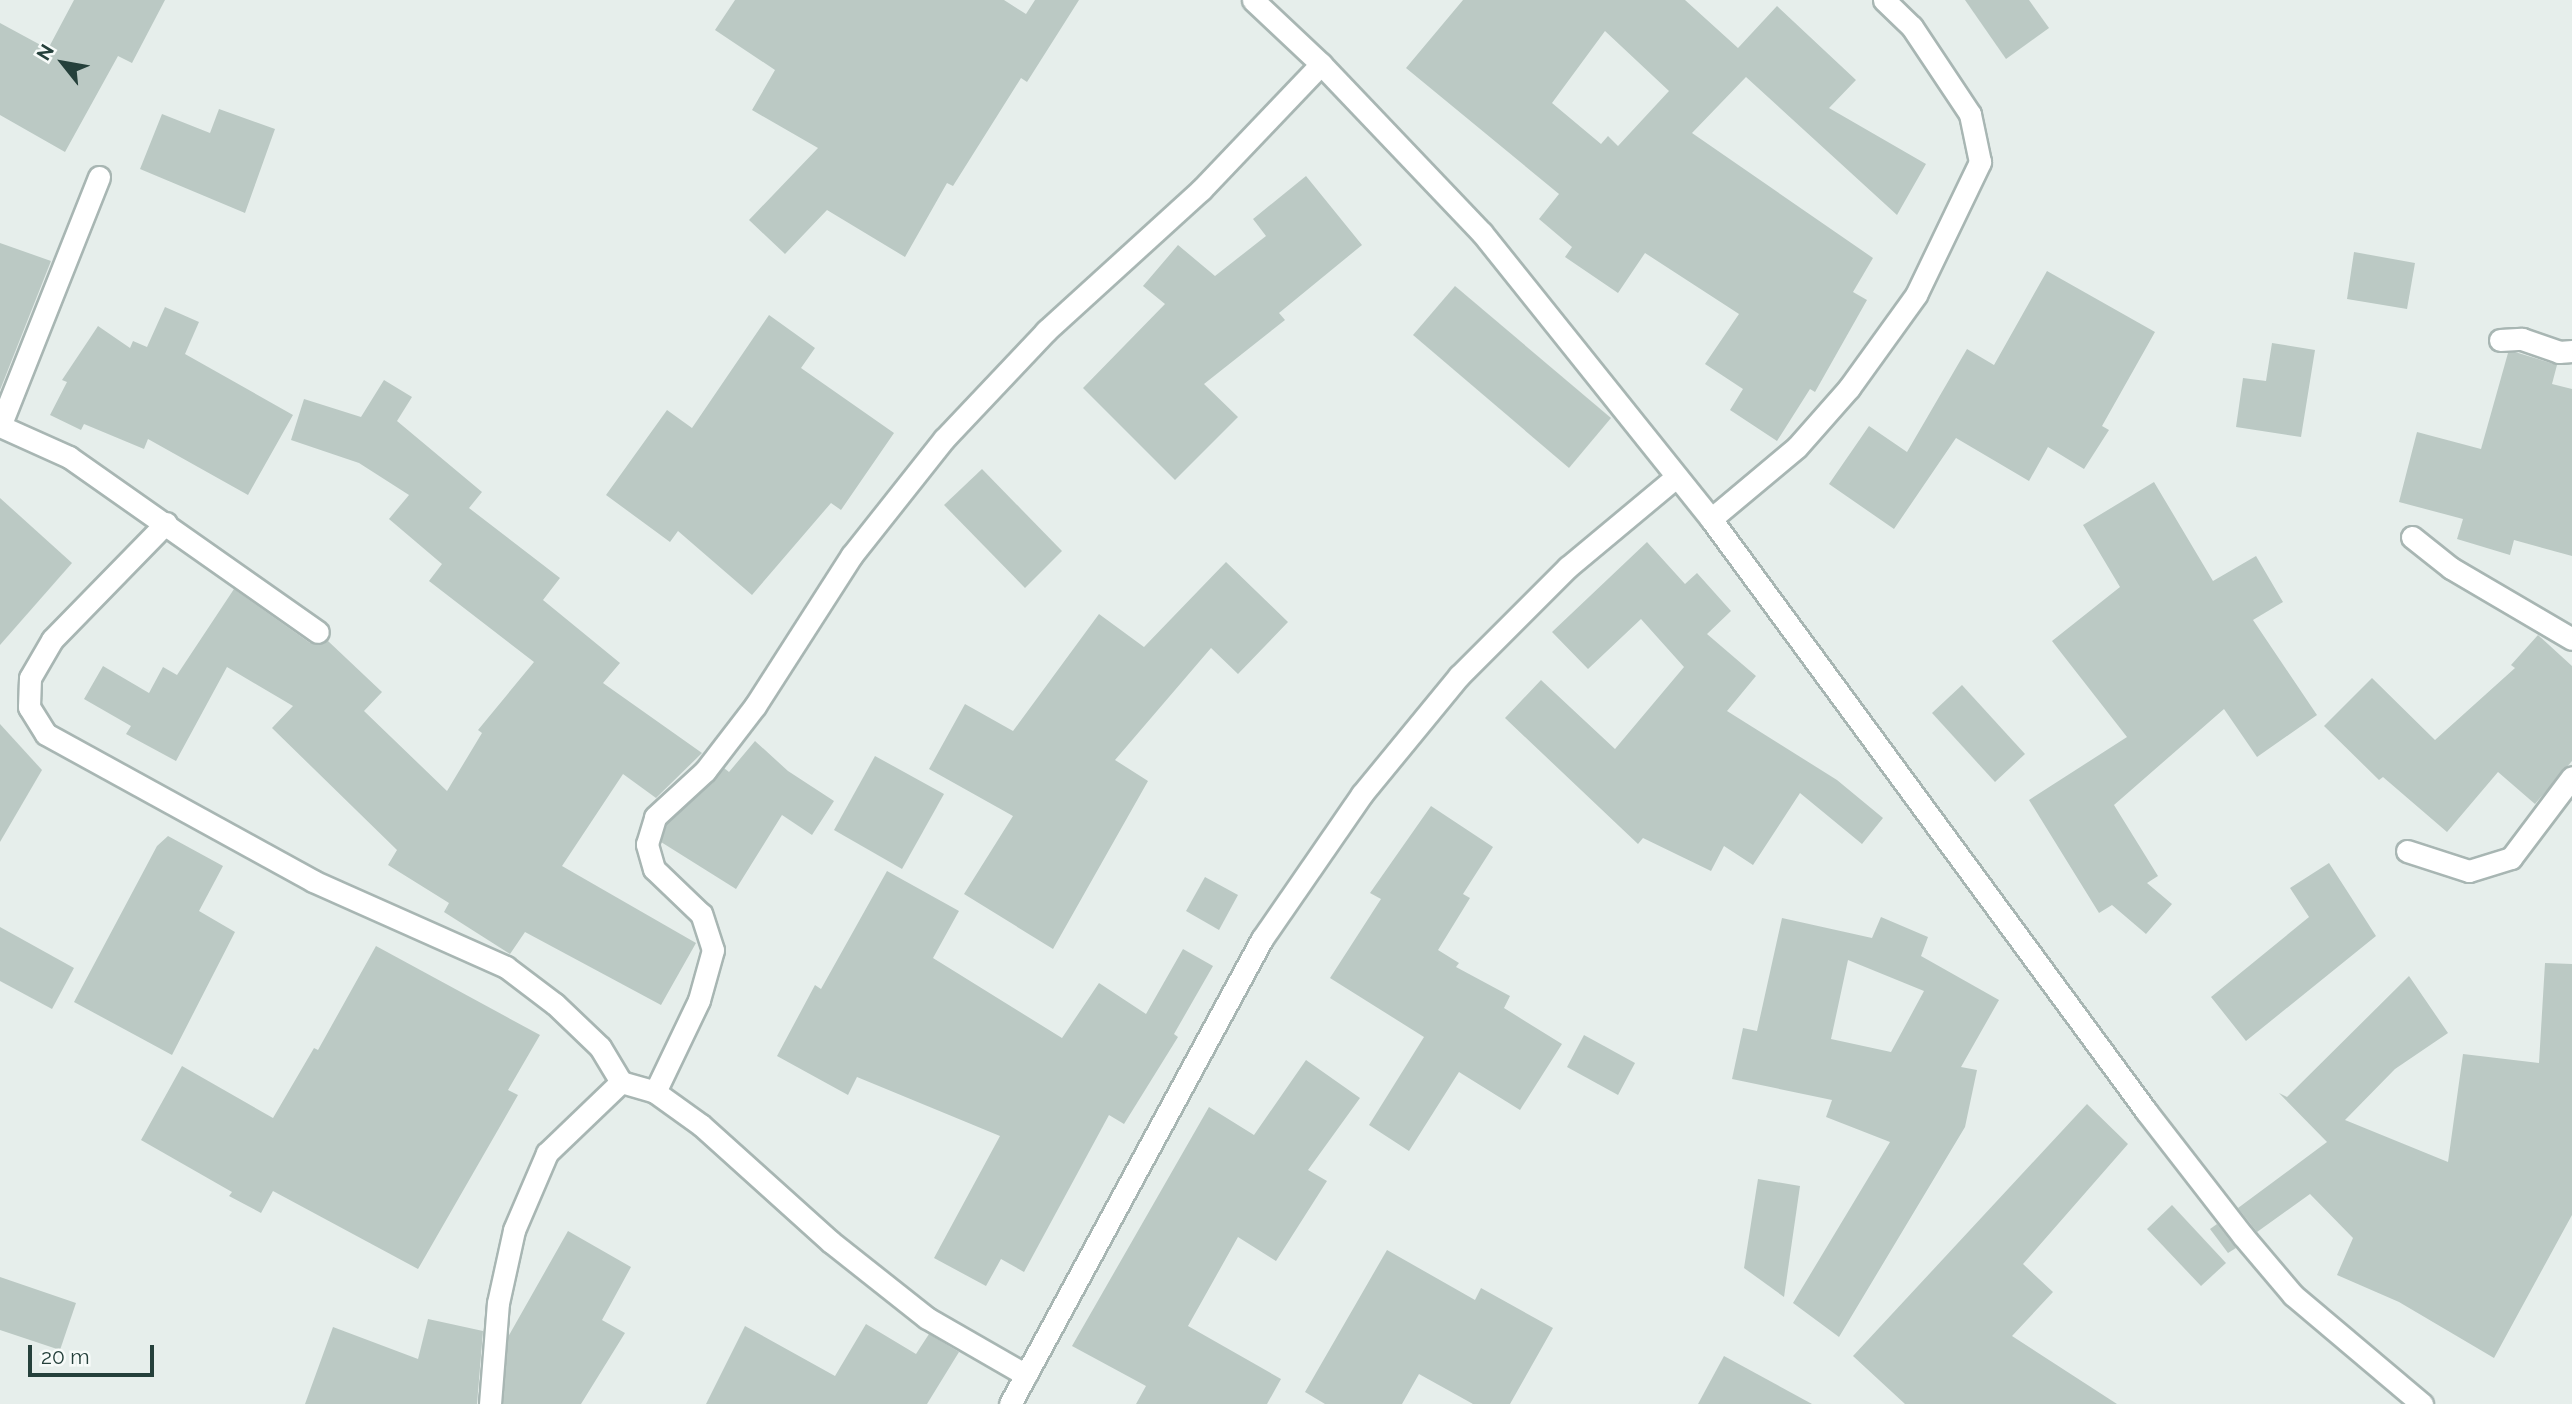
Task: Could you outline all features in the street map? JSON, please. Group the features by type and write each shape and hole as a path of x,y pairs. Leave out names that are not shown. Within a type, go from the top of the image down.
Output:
{"street":[{"path":"1253,0 1321,64 1482,233 1711,519 2146,1111 2243,1236 2293,1295 2422,1404"},
{"path":"1711,519 1797,447 1849,388 1916,295 1980,162 1970,114 1912,27 1884,0"},
{"path":"655,1092 699,1000 713,950 701,914 654,869 647,844 656,817 705,771 746,717 852,555 944,439 1046,331 1201,190 1321,64"},
{"path":"99,177 0,426 69,457 318,632"},
{"path":"2500,340 2522,339 2559,352 2572,351"},
{"path":"1010,1404 1262,939 1362,794 1459,676 1568,567 1676,477"},
{"path":"166,523 52,640 30,678 29,707 46,734 313,881 506,967 555,1004 600,1047 621,1082 655,1092 701,1125 831,1242 927,1318 1026,1375"},
{"path":"2412,537 2451,568 2572,639"},
{"path":"2407,851 2469,871 2511,858 2572,777"},
{"path":"490,1404 498,1303 514,1230 547,1153 621,1082"}],"building":[{"path":"74,0 165,0 132,63 118,56 65,152 0,115 0,23 48,49"},
{"path":"735,0 1004,0 1026,14 1035,0 1079,0 1027,82 1021,78 953,186 947,183 905,257 827,210 785,254 749,220 818,148 752,110 775,70 715,30"},
{"path":"1463,0 1685,0 1738,48 1777,6 1856,80 1829,108 1926,164 1897,215 1746,77 1692,133 1873,258 1853,292 1867,300 1815,392 1810,389 1777,441 1730,410 1743,389 1705,364 1739,314 1645,253 1618,293 1565,257 1572,247 1539,219 1559,194 1406,68","holes":["1605,31 1669,91 1618,146 1608,136 1601,144 1552,103"]},
{"path":"1965,0 2029,0 2049,28 2006,59"},
{"path":"219,109 275,129 245,213 140,169 162,114 210,133"},
{"path":"1306,176 1362,245 1279,313 1285,320 1204,384 1238,417 1175,480 1083,388 1165,304 1143,286 1178,245 1215,276 1266,236 1253,219"},
{"path":"0,243 51,261 0,390"},
{"path":"2354,252 2415,263 2407,309 2347,299"},
{"path":"2047,271 2155,332 2102,426 2109,430 2084,469 2048,447 2029,481 1956,438 1894,529 1829,484 1869,426 1907,452 1967,349 1994,365"},
{"path":"1455,286 1611,418 1569,468 1413,335"},
{"path":"165,307 199,322 185,354 293,415 248,495 148,439 144,449 84,424 81,430 50,415 67,382 62,380 98,326 130,348 133,341 147,347"},
{"path":"769,315 815,348 801,368 894,433 841,510 831,503 752,595 678,531 670,542 606,495 667,410 692,428"},
{"path":"2272,343 2315,350 2301,437 2236,427 2243,378 2266,381"},
{"path":"2515,352 2557,365 2552,384 2572,389 2572,556 2514,540 2510,555 2457,539 2463,519 2399,502 2417,432 2481,449 2508,353"},
{"path":"384,380 412,397 397,421 482,492 469,508 560,578 543,600 620,663 603,683 702,753 656,798 623,774 562,866 696,943 661,1005 525,932 510,954 444,912 449,903 388,865 397,850 272,728 293,706 227,667 176,761 126,734 131,726 84,699 103,666 149,693 163,667 177,675 234,589 310,643 328,641 382,692 364,711 447,791 482,733 478,730 534,662 429,581 442,564 389,519 409,495 359,463 291,440 304,399 361,417"},
{"path":"982,469 1062,551 1025,588 944,505"},
{"path":"2154,482 2213,581 2256,556 2283,602 2253,620 2317,715 2257,757 2224,709 2114,805 2158,876 2147,883 2172,904 2146,934 2112,905 2099,913 2029,800 2127,737 2052,641 2120,587 2083,525"},
{"path":"0,498 72,563 0,645"},
{"path":"1647,542 1685,584 1697,573 1731,611 1707,634 1756,676 1727,711 1837,780 1883,818 1862,844 1800,793 1753,865 1724,846 1711,871 1643,838 1638,844 1505,718 1541,680 1615,749 1684,667 1641,619 1588,669 1552,632"},
{"path":"1226,562 1288,622 1238,674 1211,648 1115,760 1148,781 1053,949 964,894 1013,816 929,769 965,704 1013,731 1099,614 1144,647"},
{"path":"2538,635 2572,666 2572,761 2535,804 2498,772 2447,832 2383,777 2379,780 2324,726 2372,678 2435,740 2515,668 2511,665"},
{"path":"1962,685 2025,754 1995,782 1932,713"},
{"path":"0,724 42,770 0,842"},
{"path":"755,741 788,771 834,801 812,835 782,815 736,889 661,842 667,824 724,768 729,772"},
{"path":"875,756 944,794 902,869 834,830"},
{"path":"1431,806 1493,847 1463,894 1470,898 1438,950 1459,963 1456,967 1510,996 1504,1008 1562,1044 1520,1110 1459,1072 1409,1151 1369,1125 1424,1037 1330,978 1381,899 1370,893"},
{"path":"168,836 223,866 199,911 235,932 172,1055 74,1002 157,846"},
{"path":"2329,863 2376,936 2246,1041 2211,997 2309,917 2290,888"},
{"path":"887,871 959,911 933,958 1062,1038 1099,983 1146,1014 1183,949 1213,966 1174,1034 1178,1037 1124,1124 1109,1115 1024,1272 1001,1259 986,1286 934,1258 1000,1136 857,1077 848,1095 777,1056 815,985 821,989"},
{"path":"1205,877 1238,895 1219,930 1186,911"},
{"path":"1881,917 1928,937 1921,956 1999,1000 1961,1067 1977,1070 1965,1127 1839,1337 1793,1303 1890,1142 1826,1117 1832,1100 1732,1079 1743,1028 1757,1031 1782,918 1872,938","holes":["1848,960 1924,991 1891,1052 1831,1039"]},
{"path":"0,927 74,968 52,1009 0,981"},
{"path":"376,946 540,1035 508,1090 518,1095 418,1269 273,1191 261,1213 229,1196 232,1192 141,1140 182,1066 273,1118 314,1048 318,1050"},
{"path":"2545,963 2572,964 2572,1215 2494,1358 2399,1302 2337,1275 2353,1238 2310,1194 2257,1232 2238,1208 2327,1142 2279,1093 2287,1097 2409,976 2448,1033 2395,1069 2345,1120 2448,1162 2463,1054 2539,1063"},
{"path":"1584,1035 1635,1063 1618,1095 1567,1067"},
{"path":"1306,1060 1360,1098 1308,1170 1327,1181 1276,1261 1238,1237 1188,1326 1281,1379 1267,1404 1136,1404 1146,1386 1072,1346 1209,1107 1254,1135"},
{"path":"2087,1104 2128,1144 2023,1264 2053,1292 2012,1336 2117,1404 1905,1404 1853,1356"},
{"path":"1758,1179 1800,1186 1784,1297 1744,1268"},
{"path":"2172,1205 2226,1263 2201,1286 2147,1229"},
{"path":"2217,1224 2236,1248 2228,1253 2210,1229"},
{"path":"568,1231 631,1267 602,1320 625,1333 581,1404 503,1404 508,1337"},
{"path":"1387,1250 1475,1300 1481,1288 1553,1328 1510,1404 1473,1404 1419,1374 1402,1404 1325,1404 1305,1392"},
{"path":"0,1277 76,1303 60,1350 0,1330"},
{"path":"428,1319 483,1331 477,1404 305,1404 333,1327 418,1359"},
{"path":"866,1324 916,1354 929,1334 959,1352 927,1404 706,1404 745,1326 835,1376"},
{"path":"1724,1356 1812,1404 1698,1404"}]}
